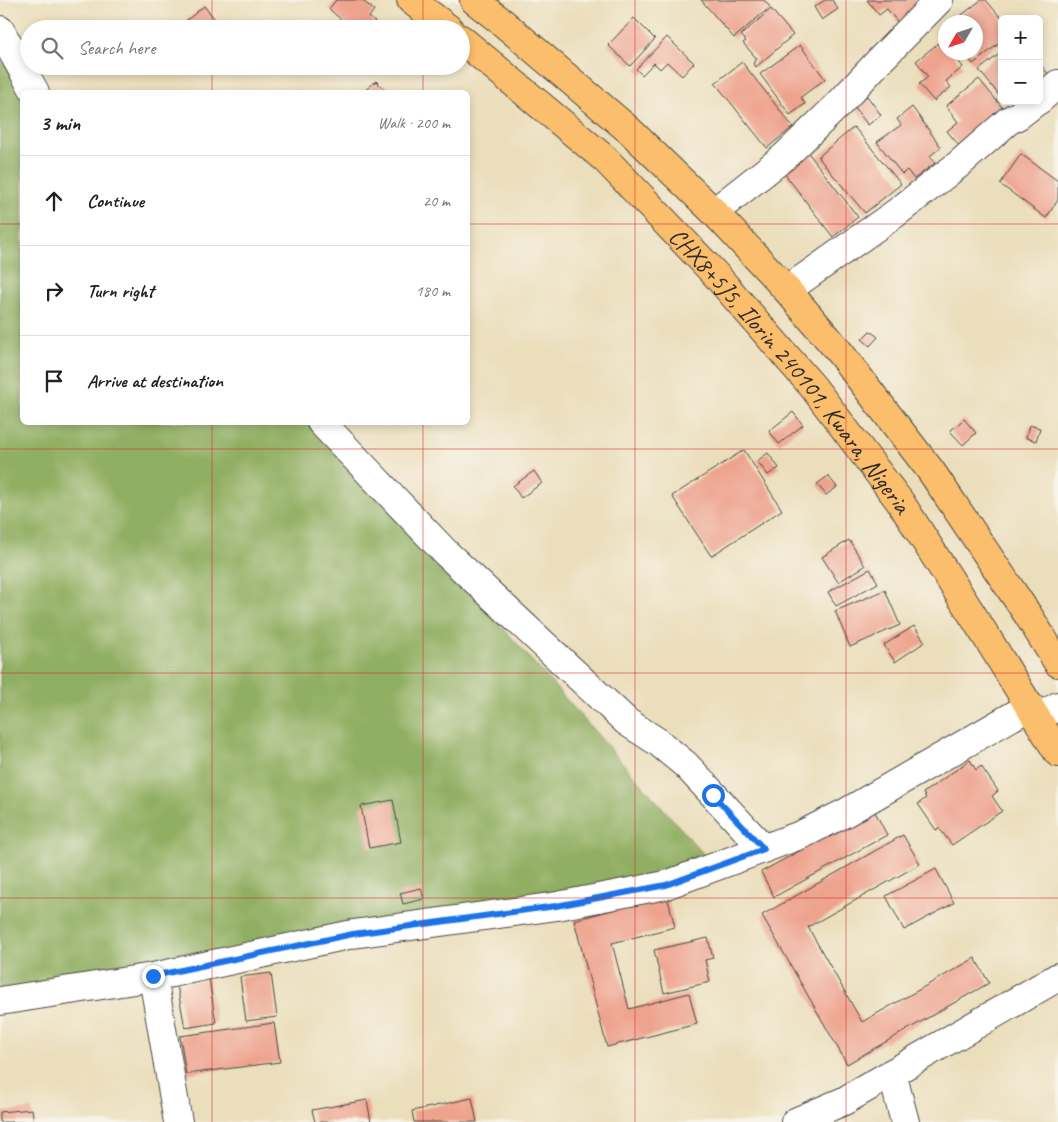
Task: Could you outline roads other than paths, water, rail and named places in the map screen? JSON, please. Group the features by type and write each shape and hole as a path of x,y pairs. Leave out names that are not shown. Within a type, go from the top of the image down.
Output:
{"main road":[{"path":"412,0 437,20"},
{"name":"CHX8+5J5, Ilorin 240101, Kwara, Nigeria","path":"474,0 630,131 714,212 787,290 837,349 931,471 1058,663"},
{"name":"CHX8+5J5, Ilorin 240101, Kwara, Nigeria","path":"470,46 605,159 715,274 813,387 901,503 1042,710 1058,753"}],"street":[{"path":"714,212 784,157 838,105 939,0"},
{"path":"0,30 20,65"},
{"path":"25,75 34,90"},
{"path":"1043,96 1058,84"},
{"path":"787,290 896,213 959,164 1008,121 1032,105"},
{"path":"324,425 446,553 627,722 658,742 686,765 764,849"},
{"path":"0,1001 153,976 353,934 556,906 666,885 803,834 1042,710"},
{"path":"153,976 178,1122"},
{"path":"795,1122 844,1101 1058,977"},
{"path":"892,1073 905,1122"}]}
